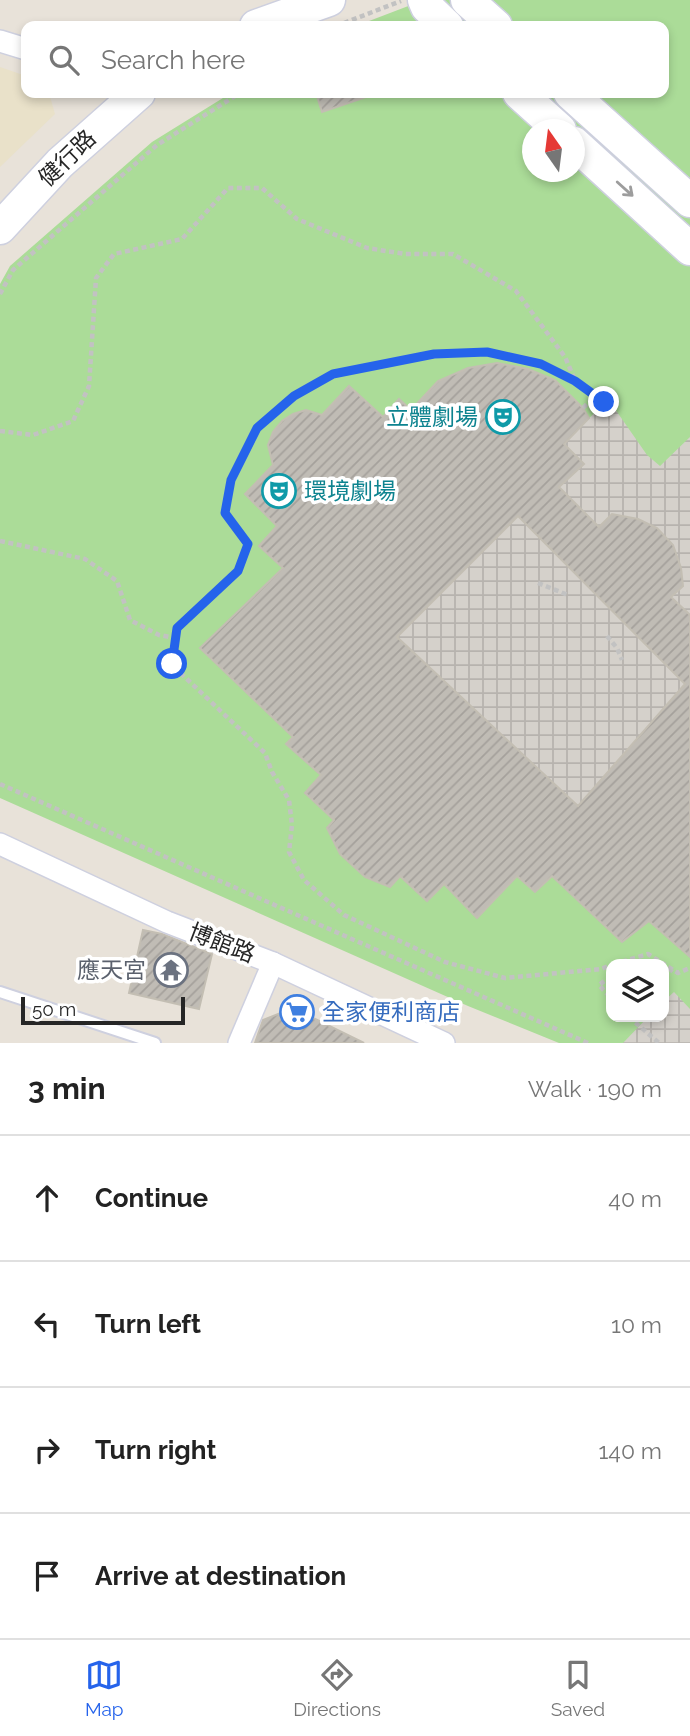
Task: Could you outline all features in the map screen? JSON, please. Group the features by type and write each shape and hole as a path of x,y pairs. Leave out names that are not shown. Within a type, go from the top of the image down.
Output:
{"street":[{"path":"270,21 329,0"},
{"path":"467,0 490,21"},
{"path":"411,1 427,7 442,21"},
{"path":"0,41 21,47"},
{"name":"健行路","path":"0,228 60,163 132,98"},
{"path":"525,98 548,119"},
{"path":"576,98 690,201"},
{"path":"585,152 690,248"},
{"name":"博館路","path":"0,844 167,922 273,962 444,1043"},
{"path":"239,1043 273,962"}],"lane":[{"path":"0,992 155,1043"}],"path":[{"path":"351,21 411,1"},
{"path":"0,295 13,270 156,145 232,98"},
{"path":"0,431 33,435 73,421 89,386 96,278 114,254 182,239 228,188 262,188 297,219 367,248 405,254 453,254 516,290 565,357 575,381"},
{"path":"604,402 575,381 541,364 487,352 434,354 333,374 294,396 257,428 231,480 225,513 248,544 238,571 177,628 172,664 265,753 272,772 289,800 292,825 289,852 304,880 344,915 445,962 505,978 606,967"},
{"path":"583,408 596,395"},
{"path":"0,541 85,559 117,581 130,620 159,635 176,638"},
{"path":"538,583 568,595"},
{"path":"607,636 617,648 622,660"},
{"path":"0,784 588,1043"},
{"path":"632,959 648,954 656,959"},
{"path":"669,967 678,973 690,968"},
{"path":"669,972 672,969"},
{"path":"606,980 599,985 606,993"},
{"path":"635,1022 659,1043"}],"shaded area":[{"path":"0,67 21,74 21,98 50,98 55,114 0,167"},
{"path":"608,399 647,455 660,466 690,437 690,615 671,597 683,586 681,568 673,545 657,528 638,519 612,514 599,527 559,487 584,464 564,444"},
{"path":"518,516 685,684 578,806 397,637"},
{"path":"674,992 690,1009 690,1043 623,1043 643,1022 669,1022 669,996"}],"green space":[{"path":"424,0 690,0 690,1043 559,1043 468,1006 0,798 0,284 10,266 152,142 223,98 669,98 669,21 369,21"}],"building":[{"path":"318,98 363,98 322,112"},
{"path":"497,363 528,369 555,380 583,408 589,418 564,444 584,464 559,487 599,527 612,514 638,519 657,528 673,545 681,568 683,586 671,597 690,615 690,957 649,921 622,942 552,876 535,892 517,876 477,918 444,884 427,901 400,876 390,887 365,877 340,854 327,828 334,820 305,793 321,775 286,744 293,737 200,648 283,568 259,546 277,526 245,494 273,465 268,445 273,432 282,421 306,410 322,415 349,386 383,417 399,399 411,410 438,381 468,368","holes":["518,516 685,684 578,806 397,637"]},
{"name":"應天宮","path":"143,930 162,934 212,954 199,1009 129,993"},
{"path":"293,1008 364,1043 255,1043 263,1020"}],"place":[{"name":"立體劇場","path":"503,417"},
{"name":"環境劇場","path":"279,491"},
{"name":"應天宮","path":"171,970"},
{"name":"全家便利商店","path":"297,1012"}],"route":[{"path":"172,664 177,628 238,571 248,544 225,513 231,480 257,428 294,396 333,374 434,354 487,352 541,364 575,381 604,402"}]}
